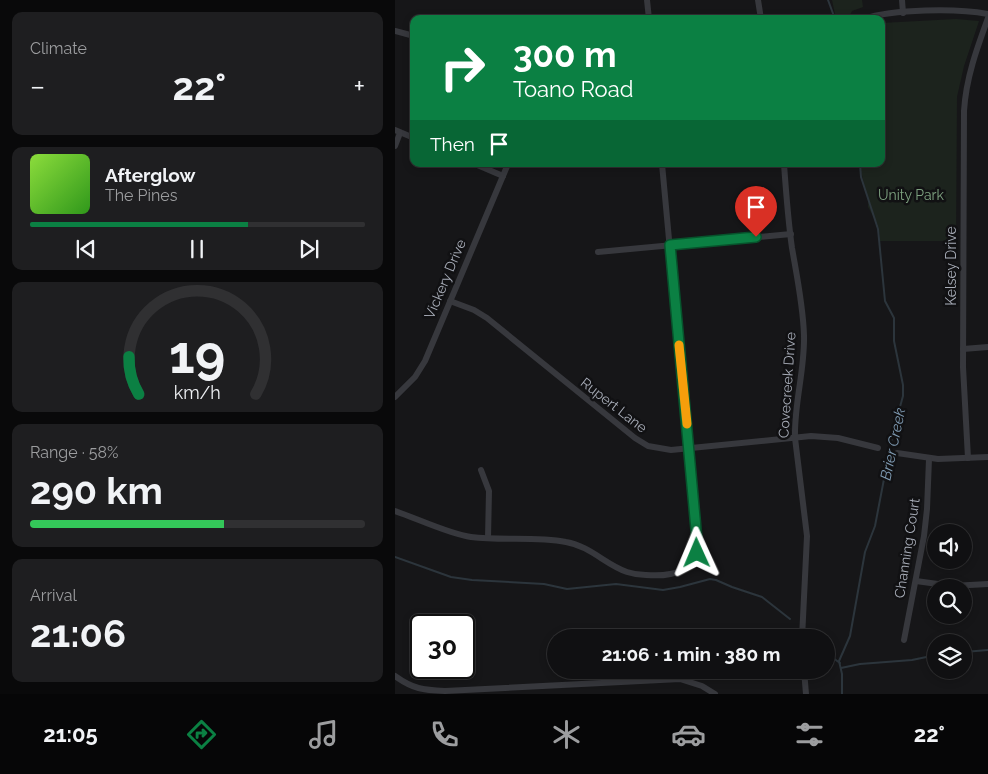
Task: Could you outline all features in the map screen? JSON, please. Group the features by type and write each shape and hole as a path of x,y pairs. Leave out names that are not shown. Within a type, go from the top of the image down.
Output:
{"street":[{"path":"647,0 649,15"},
{"path":"758,0 760,15"},
{"path":"902,0 903,13"},
{"path":"875,15 956,11 988,16"},
{"name":"Kelsey Drive","path":"968,458 963,349 965,98 971,68 988,16"},
{"path":"395,31 410,35"},
{"path":"395,146 398,132 410,136"},
{"path":"482,167 503,176"},
{"name":"Vickery Drive","path":"395,397 411,383 420,370 507,167"},
{"path":"395,510 457,534 471,537 565,542 587,549 627,572 662,576 675,574 686,568 693,560 697,549 662,167"},
{"name":"Covecreek Drive","path":"784,167 791,234 801,293 804,338 801,378 795,410 795,438 807,536 802,629"},
{"path":"598,252 791,234"},
{"name":"Rupert Lane","path":"450,301 487,318 642,443 663,450 795,438 827,437 878,448"},
{"path":"963,349 988,347"},
{"path":"897,452 929,459 988,457"},
{"name":"Channing Court","path":"904,640 927,509 929,459"},
{"path":"481,470 489,491 488,538"},
{"path":"915,581 952,586 988,584"},
{"path":"395,676 406,684 419,689 445,691 680,679 702,686 715,694"},
{"path":"805,679 806,694"}],"green space":[{"path":"832,0 862,0 863,7 852,11 850,15 835,15"},
{"name":"Unity Park","path":"956,19 979,21 964,66 957,97 956,241 880,241 877,223 868,207 868,199 860,167 885,167 885,23"}],"waterway":[{"name":"Brier Creek","path":"828,0 834,15"},
{"name":"Brier Creek","path":"842,694 842,674 839,661 850,636 865,552 875,526 893,432 903,396 903,385 894,341 894,318 885,301 878,229 861,177 860,167"},
{"path":"395,557 451,577 544,584 567,589 616,584 663,590 710,579 762,597 790,619"},
{"path":"972,651 988,650"},
{"path":"841,668 860,664 912,660 927,657"},
{"path":"835,659 840,663"}],"slow traffic":[{"path":"679,345 687,424"}],"route":[{"path":"697,553 670,245 756,237"}]}
